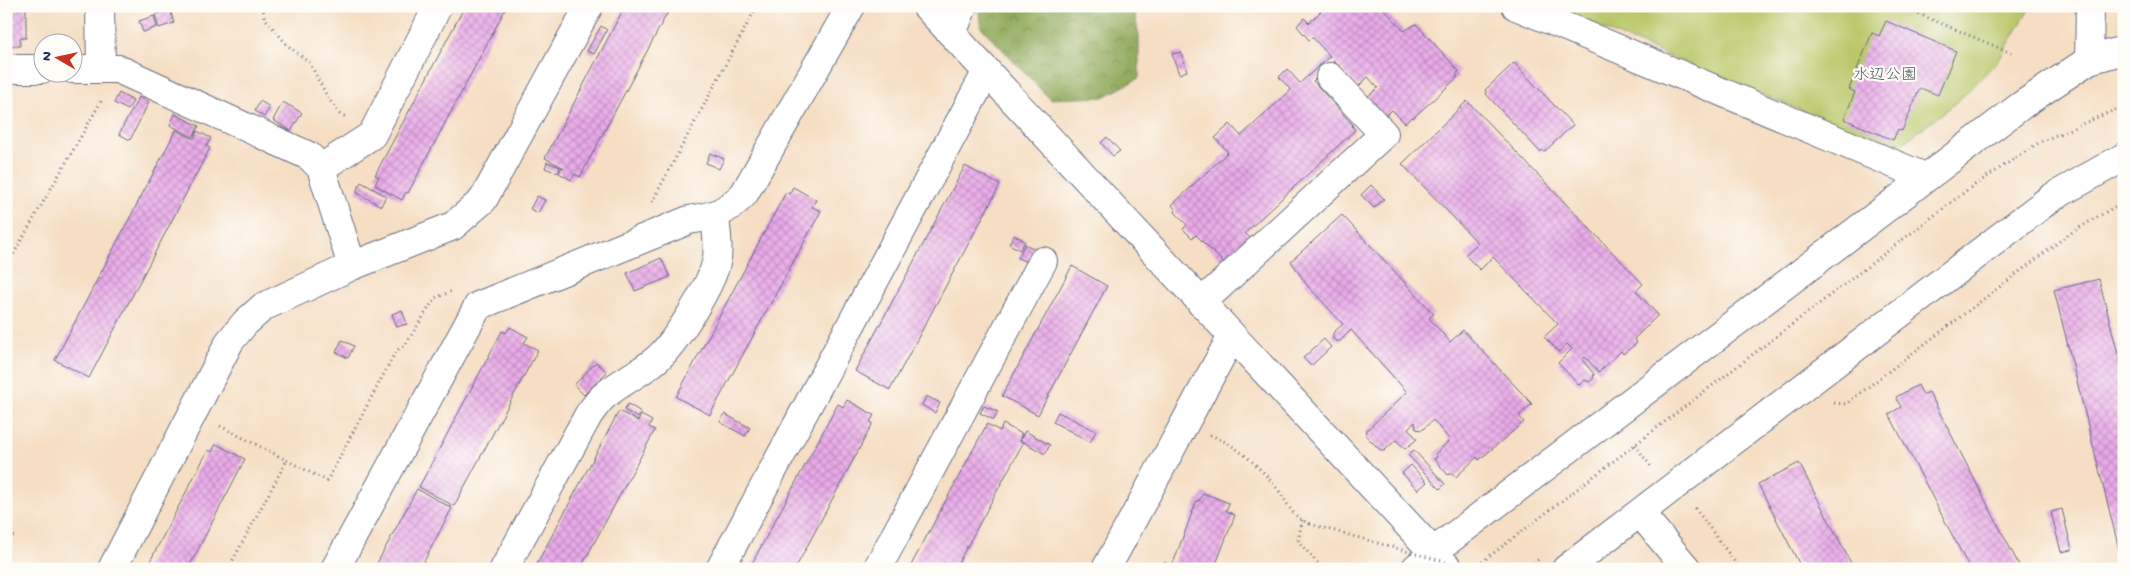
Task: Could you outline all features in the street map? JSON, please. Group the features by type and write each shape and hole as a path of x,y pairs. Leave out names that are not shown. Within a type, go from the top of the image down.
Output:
{"street":[{"path":"321,168 372,135 438,6"},
{"path":"112,569 230,341 245,322 263,307 352,266 453,226 483,200 589,6"},
{"path":"335,569 478,306 689,220 714,216 730,208 744,194 851,6"},
{"path":"926,6 1232,336 1432,563 1925,177 2022,105 2089,60 2124,50"},
{"path":"952,34 963,6"},
{"path":"1516,6 1925,177"},
{"path":"2089,60 2090,6"},
{"path":"104,79 105,8"},
{"path":"104,79 118,68 309,156 321,168 352,266"},
{"path":"6,69 32,69"},
{"path":"82,72 104,79"},
{"path":"720,569 987,72"},
{"path":"1201,303 1384,134 1330,77"},
{"path":"1566,569 2051,198 2124,157"},
{"path":"504,569 589,414 604,396 657,359 669,348 677,336 712,277 717,260 718,245 714,216"},
{"path":"877,569 1043,261"},
{"path":"1106,569 1232,336"},
{"path":"1640,513 1687,569"}],"path":[{"path":"263,6 264,17 288,46 309,62 328,98 340,114 372,135"},
{"path":"652,203 757,6"},
{"path":"1900,6 2011,53"},
{"path":"6,267 104,79"},
{"path":"1204,433 1220,439 1248,456 1278,491 1297,518 1310,524 1471,569 1970,188 2040,142 2124,106"},
{"path":"1829,403 1846,404 2068,234 2124,200"},
{"path":"216,424 327,481 396,351 406,344 435,298 453,290"},
{"path":"1635,445 1654,471"},
{"path":"228,569 287,460"},
{"path":"1693,505 1740,569"},
{"path":"6,517 15,540"},
{"path":"1302,520 1298,541 1323,569"}],"green space":[{"path":"982,6 1133,6 1139,36 1139,78 1104,97 1050,99 981,27 979,13"},
{"name":"水辺公園","path":"1547,6 2031,6 1999,60 1956,103 1895,149"}],"building":[{"path":"6,6 26,6 26,38 20,38 20,46 6,46"},
{"path":"465,6 507,6 408,193 406,192 402,200 375,185 379,177 375,175"},
{"path":"625,6 671,6 580,177 575,174 571,180 559,173 562,167 564,168 545,158"},
{"path":"1326,6 1381,6 1404,31 1416,24 1459,71 1456,75 1458,77 1405,123 1392,110 1385,117 1367,97 1378,88 1368,77 1358,87 1334,61 1313,81 1353,125 1355,130 1245,233 1250,238 1224,263 1196,235 1192,238 1183,229 1187,225 1175,212 1176,210 1172,205 1228,152 1215,138 1230,124 1241,136 1291,90 1279,77 1287,69 1300,83 1330,56 1312,37 1309,40 1297,26 1304,18 1309,23"},
{"path":"170,9 174,23 159,28 155,15"},
{"path":"154,16 157,27 143,32 139,21"},
{"path":"1886,21 1956,51 1938,95 1920,88 1902,131 1898,129 1893,140 1844,119 1855,92 1849,89 1872,33 1879,36"},
{"path":"601,26 607,30 594,54 587,51"},
{"path":"1181,52 1187,71 1179,74 1172,54"},
{"path":"1514,63 1573,125 1544,152 1542,150 1540,152 1486,94 1485,90"},
{"path":"6,91 9,91 10,102 6,102"},
{"path":"119,93 133,101 128,110 114,103"},
{"path":"139,97 149,102 130,140 119,134"},
{"path":"260,101 270,107 264,117 255,111"},
{"path":"1467,101 1643,284 1636,291 1658,315 1634,339 1637,343 1623,354 1621,351 1599,372 1585,357 1582,360 1594,374 1593,379 1589,382 1585,380 1579,385 1558,363 1572,349 1567,344 1559,352 1544,337 1558,324 1493,257 1480,270 1465,255 1478,243 1402,164"},
{"path":"283,102 302,113 291,131 273,120"},
{"path":"6,106 10,106 11,239 6,239"},
{"path":"175,114 199,126 193,137 170,125"},
{"path":"176,130 194,139 197,131 211,138 206,146 210,148 89,378 55,360"},
{"path":"1107,137 1120,151 1113,156 1101,143"},
{"path":"710,153 724,159 719,169 706,163"},
{"path":"547,162 560,167 558,173 545,168"},
{"path":"965,166 1000,185 890,390 855,371"},
{"path":"361,182 386,196 381,206 356,192"},
{"path":"1371,185 1384,199 1374,208 1361,195"},
{"path":"793,187 816,200 812,207 821,211 710,415 676,397 786,192 789,194"},
{"path":"537,196 545,200 538,213 530,209"},
{"path":"1342,215 1434,314 1429,318 1450,342 1463,330 1532,404 1519,416 1524,422 1479,460 1477,457 1456,477 1451,473 1448,475 1434,459 1437,457 1435,454 1450,440 1433,420 1422,430 1416,429 1415,422 1408,428 1417,439 1405,449 1396,440 1384,451 1381,451 1366,436 1366,431 1407,392 1351,330 1340,341 1333,339 1333,333 1343,324 1306,284 1291,261"},
{"path":"1014,235 1025,241 1020,250 1009,244"},
{"path":"1025,244 1037,250 1031,264 1018,258"},
{"path":"661,258 670,277 635,291 627,273"},
{"path":"1072,266 1107,286 1038,415 1002,396"},
{"path":"2099,279 2124,378 2123,565 2054,290"},
{"path":"402,310 407,324 397,327 392,314"},
{"path":"510,327 528,337 524,343 538,350 454,506 419,487 502,331 506,333"},
{"path":"1324,339 1331,347 1311,366 1303,358"},
{"path":"342,340 354,346 348,358 336,352"},
{"path":"596,362 607,372 584,395 574,385"},
{"path":"1918,385 1923,395 1929,392 2021,569 1970,569 1889,414 1901,407 1896,397"},
{"path":"926,396 940,403 935,413 922,405"},
{"path":"847,400 874,415 870,422 873,423 795,569 749,569 838,404 843,407"},
{"path":"628,404 641,412 638,418 624,410"},
{"path":"984,406 998,412 994,420 980,413"},
{"path":"619,411 638,421 641,415 652,421 649,427 655,430 580,569 534,569"},
{"path":"1058,412 1096,431 1090,442 1053,422"},
{"path":"725,414 750,428 745,436 720,422"},
{"path":"987,424 1000,431 1003,424 1022,434 1019,441 1023,443 955,569 909,569"},
{"path":"1025,431 1050,445 1045,454 1020,440"},
{"path":"216,444 245,459 188,569 146,569 208,450 212,452"},
{"path":"1414,450 1445,484 1440,489 1408,455"},
{"path":"1799,463 1854,569 1802,569 1758,484"},
{"path":"1411,465 1427,482 1418,490 1402,473"},
{"path":"417,489 452,508 420,569 374,569"},
{"path":"1203,493 1229,503 1226,511 1235,515 1214,569 1161,569 1164,562 1172,566 1197,500 1199,501"},
{"path":"2062,509 2072,550 2061,552 2051,512"},
{"path":"6,549 8,549 8,569 6,569"}]}
